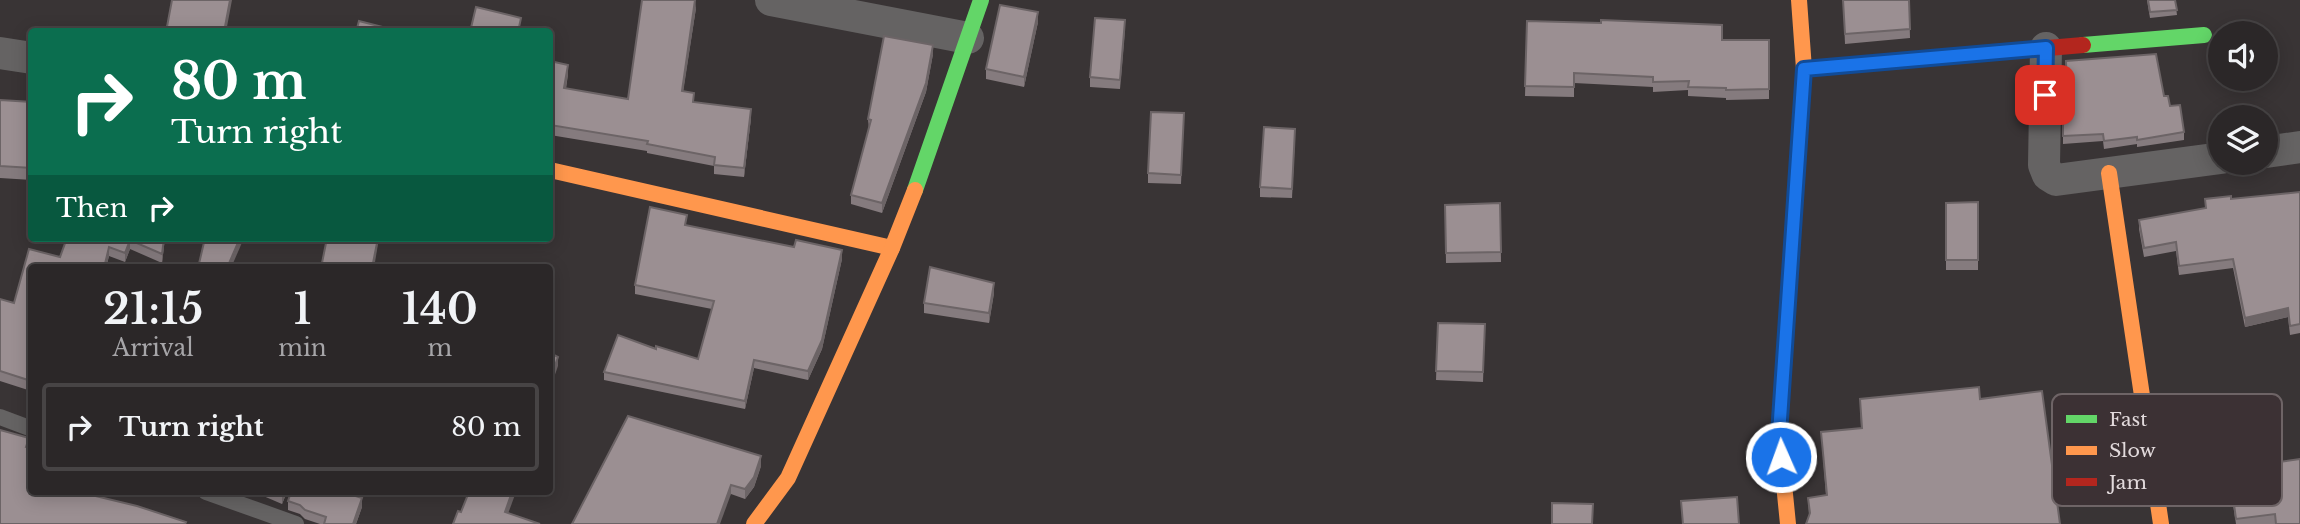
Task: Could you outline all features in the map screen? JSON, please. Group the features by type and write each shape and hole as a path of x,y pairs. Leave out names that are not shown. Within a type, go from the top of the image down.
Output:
{"street":[{"path":"771,0 968,38"},
{"path":"754,524 788,478 891,248 924,167 981,0"},
{"path":"1788,524 1779,434 1804,69 1799,0"},
{"path":"1804,69 2204,35"},
{"path":"2046,48 2044,166 2048,175 2056,180 2208,160"},
{"path":"0,52 28,57"},
{"path":"2278,150 2300,147"},
{"path":"553,171 891,248"},
{"path":"2109,173 2142,394"},
{"path":"2158,506 2161,524"}],"lane":[{"path":"0,417 28,428"},
{"path":"214,495 296,524"}],"building":[{"path":"172,0 230,0 225,28 167,28"},
{"path":"642,0 695,0 682,91 694,93 693,102 751,109 744,168 714,165 715,157 647,144 648,141 553,125 553,62 568,65 564,88 628,99"},
{"path":"1843,0 1909,0 1910,29 1845,34"},
{"path":"2148,0 2175,0 2177,10 2150,12"},
{"path":"1000,5 1038,12 1024,77 986,69"},
{"path":"476,7 521,18 519,28 471,28"},
{"path":"1095,18 1125,20 1120,80 1090,77"},
{"path":"1601,20 1722,25 1722,40 1769,40 1769,89 1688,87 1689,81 1653,82 1653,77 1574,73 1574,87 1525,86 1527,21 1601,23"},
{"path":"359,21 386,28 357,28"},
{"path":"884,36 933,45 926,83 882,203 851,195 871,120 868,119"},
{"path":"2156,54 2164,96 2168,96 2170,106 2180,105 2184,132 2137,140 2137,137 2104,141 2103,134 2063,136 2063,103 2067,102 2066,61"},
{"path":"0,100 28,102 28,168 0,166"},
{"path":"1151,112 1184,113 1181,175 1148,173"},
{"path":"1264,127 1295,129 1292,189 1260,187"},
{"path":"2300,192 2300,324 2290,326 2288,308 2245,318 2233,259 2179,266 2176,242 2144,248 2139,220 2206,208 2205,199"},
{"path":"1978,202 1978,260 1946,260 1946,203"},
{"path":"1500,203 1501,252 1446,253 1445,205"},
{"path":"650,207 687,215 685,225 794,247 796,240 842,250 822,340 808,371 754,360 745,401 604,372 618,335 656,349 656,346 698,359 714,301 635,285"},
{"path":"66,242 129,242 125,253 109,247 105,264 28,264 28,380 0,371 0,299 14,303 29,249 60,257"},
{"path":"135,242 164,242 162,254"},
{"path":"204,242 238,242 229,264 199,264"},
{"path":"326,242 377,242 373,264 322,264"},
{"path":"930,267 994,283 989,313 924,303"},
{"path":"1438,323 1485,324 1483,372 1436,371"},
{"path":"553,354 558,357 553,371"},
{"path":"1979,387 1980,399 2042,391 2052,465 2052,506 2058,506 2060,524 1806,524 1810,513 1808,498 1827,495 1821,432 1862,428 1860,399"},
{"path":"628,416 761,456 754,477 745,489 731,485 717,524 572,524"},
{"path":"0,430 28,438 28,495 91,495 186,522 185,524 0,524"},
{"path":"2300,459 2300,524 2276,524 2275,514 2236,519 2234,506 2282,506 2282,462"},
{"path":"290,495 352,495 362,498 353,524 324,524 326,517 288,501"},
{"path":"468,495 511,495 505,512 540,524 453,524 458,511 461,512"},
{"path":"1737,497 1739,524 1683,524 1681,501"},
{"path":"1552,503 1593,504 1592,524 1552,524"}],"traffic: fast":[{"path":"915,190 981,0"},
{"path":"2083,45 2204,35"}],"traffic: slow":[{"path":"1788,524 1779,434 1804,69 1799,0"},
{"path":"553,171 892,248"},
{"path":"2109,173 2142,394"},
{"path":"754,524 788,478 892,248 915,190"},
{"path":"2158,506 2161,524"}],"traffic: jam":[{"path":"1804,69 2083,45"}],"route":[{"path":"1781,457 1779,434 1804,69 2046,48 2045,95"}]}
